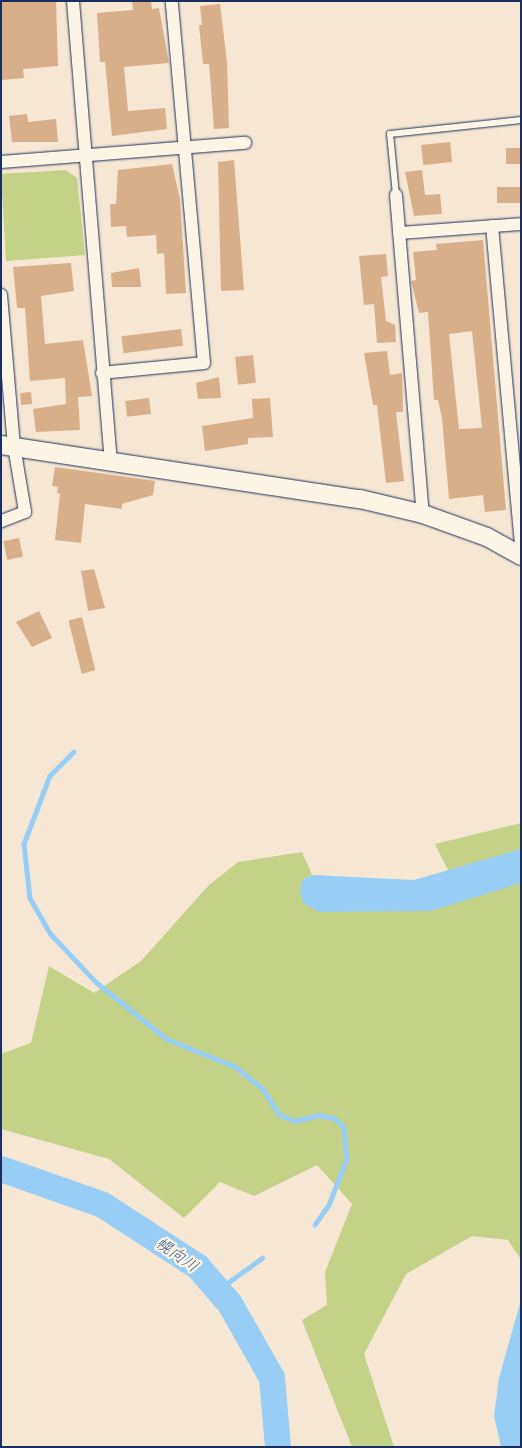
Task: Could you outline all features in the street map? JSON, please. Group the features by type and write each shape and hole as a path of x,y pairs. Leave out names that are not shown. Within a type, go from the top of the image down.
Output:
{"street":[{"path":"73,1 102,373 111,462"},
{"path":"102,373 204,363 172,1"},
{"path":"1,162 245,143"},
{"path":"396,195 423,514"},
{"path":"399,233 521,224"},
{"path":"492,226 521,544"},
{"path":"1,296 8,445 25,512 1,521"},
{"path":"8,445 360,499 423,514 487,537 521,556"}],"lane":[{"path":"396,195 390,134 521,120"}],"green space":[{"path":"66,170 77,178 85,255 6,261 1,174"},
{"path":"521,823 521,849 449,872 435,844"},
{"path":"302,852 312,875 302,880 319,912 521,883 521,1260 508,1240 472,1236 406,1274 364,1354 394,1447 352,1447 302,1320 327,1305 325,1272 352,1204 317,1165 254,1196 220,1182 184,1218 109,1159 1,1129 1,1054 31,1043 49,966 94,993 141,961 208,886 238,862"}],"water":[{"path":"521,849 521,883 431,911 319,912 303,903 300,891 302,880 312,875 414,880"},
{"path":"521,1300 521,1447 501,1447 494,1416 499,1378"}],"building":[{"path":"1,1 56,1 58,66 23,69 24,78 2,80"},
{"path":"132,1 151,1 152,9 159,8 169,63 124,67 128,111 165,108 167,129 112,136 105,62 100,62 97,13 133,10"},
{"path":"220,4 227,62 229,128 214,129 209,64 203,64 199,25 202,25 200,6"},
{"path":"27,114 28,122 56,119 58,142 12,142 9,116"},
{"path":"450,142 452,162 423,165 421,145"},
{"path":"506,148 521,148 521,164 506,164"},
{"path":"234,160 244,290 221,291 218,162"},
{"path":"172,164 180,199 186,293 166,294 164,253 157,254 156,235 127,237 126,226 111,227 110,204 116,204 118,170"},
{"path":"422,170 425,195 440,194 442,214 414,216 405,172"},
{"path":"497,187 521,187 521,203 497,203"},
{"path":"483,240 506,510 485,512 483,495 449,499 442,418 438,400 434,400 428,312 419,313 411,281 416,280 413,252 437,250 436,244","holes":["472,331 482,428 459,429 449,334"]},
{"path":"386,254 388,276 381,277 386,321 395,325 396,342 377,343 374,304 364,305 359,256"},
{"path":"71,263 74,291 41,296 45,344 83,340 92,396 78,397 80,430 36,432 33,409 66,404 65,378 30,381 25,308 17,308 13,267"},
{"path":"139,268 141,287 112,287 111,273"},
{"path":"181,329 183,346 124,353 121,336"},
{"path":"387,351 390,375 402,373 403,412 396,412 404,481 386,483 377,405 373,405 364,353"},
{"path":"253,355 256,383 238,385 235,357"},
{"path":"219,377 221,398 198,399 196,383"},
{"path":"31,392 32,404 21,405 20,393"},
{"path":"149,398 151,414 127,417 125,401"},
{"path":"270,398 273,437 248,438 248,444 205,451 202,426 253,418 252,399"},
{"path":"55,467 155,481 153,495 122,504 122,509 85,504 81,543 55,540 60,494 57,493 58,487 52,486"},
{"path":"19,538 23,557 7,560 3,541"},
{"path":"94,569 105,608 88,611 81,571"},
{"path":"39,611 52,638 32,647 16,622"},
{"path":"82,617 95,670 82,674 68,620"}],"waterway":[{"path":"74,752 50,776 24,844 30,898 50,933 96,982 167,1039 236,1067 263,1089 280,1115 296,1121 319,1115 334,1118 344,1127 347,1159 329,1205 315,1225"},
{"name":"幌向川","path":"1,1169 103,1205 198,1267 230,1304 272,1378 278,1447"},
{"path":"219,1289 262,1258"}]}
